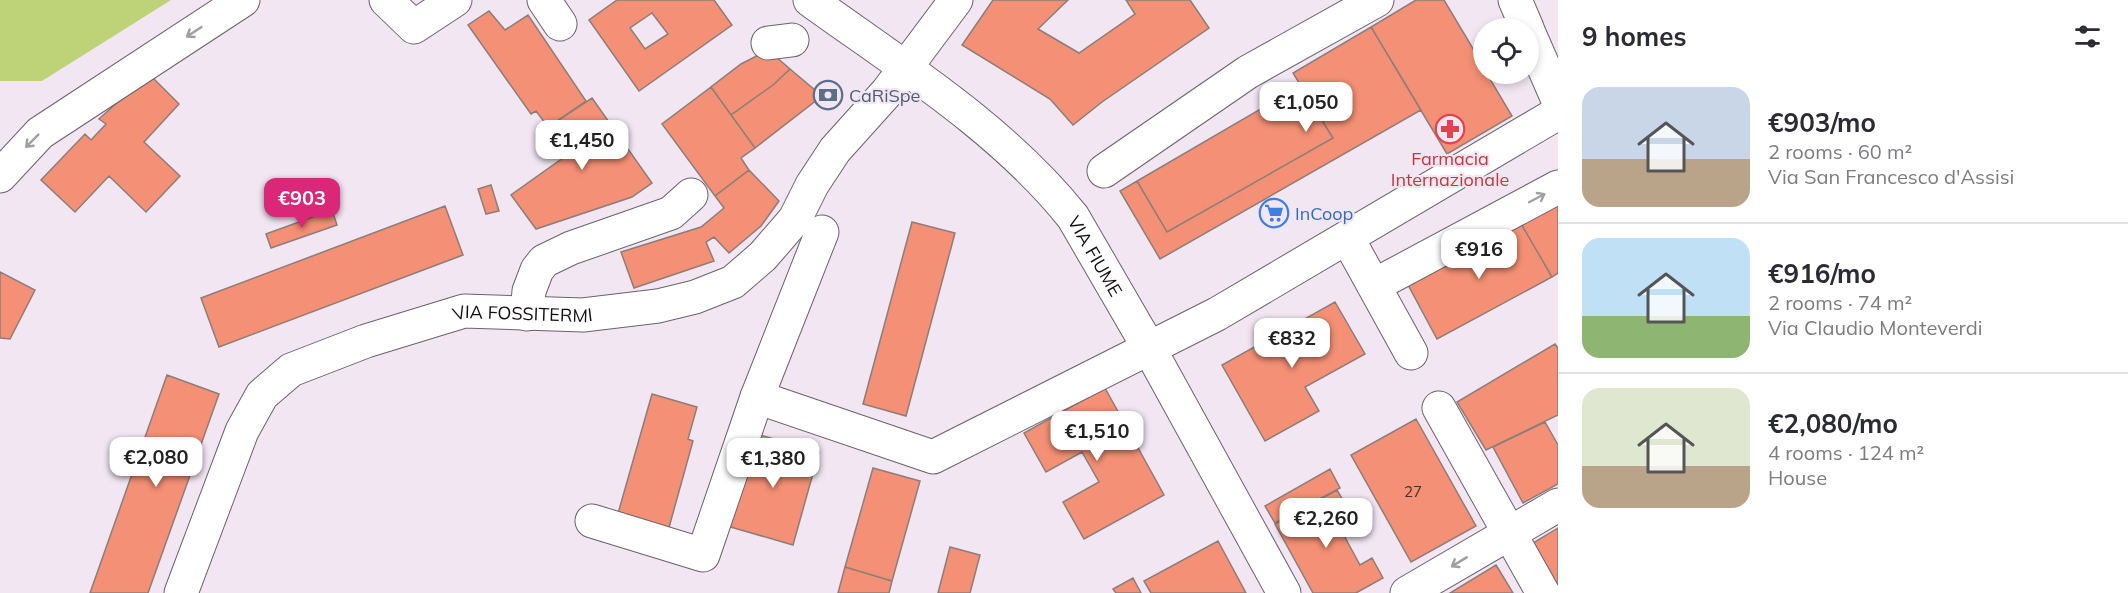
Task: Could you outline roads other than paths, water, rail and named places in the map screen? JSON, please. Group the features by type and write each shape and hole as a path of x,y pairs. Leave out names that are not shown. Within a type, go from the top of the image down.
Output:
{"street":[{"path":"0,176 40,133 243,0"},
{"path":"386,0 414,27 455,0"},
{"name":"VIA FIUME","path":"810,0 969,116 1058,198 1073,217 1149,348 1284,593"},
{"name":"VIA FOSSITERMI","path":"181,593 242,432 262,395 291,370 366,341 464,311 583,315 658,306 695,297 733,282 763,256 795,219 812,185 835,150 888,91 956,0"},
{"path":"1104,171 1248,72 1377,0"},
{"path":"1515,0 1523,18"},
{"path":"1539,55 1558,99"},
{"path":"757,397 933,457 1217,314 1348,239 1558,113"},
{"path":"1374,285 1558,187"},
{"path":"527,314 529,291 537,270 544,261 571,248 671,213 691,195"},
{"path":"592,521 704,555 757,397 822,232"},
{"path":"1348,239 1411,353"},
{"path":"1439,408 1543,593"},
{"path":"1407,593 1558,505"}],"place":[{"name":"CaRiSpe","path":"828,95"},
{"name":"Farmacia Internazionale","path":"1450,129"},
{"name":"InCoop","path":"1274,213"}]}
